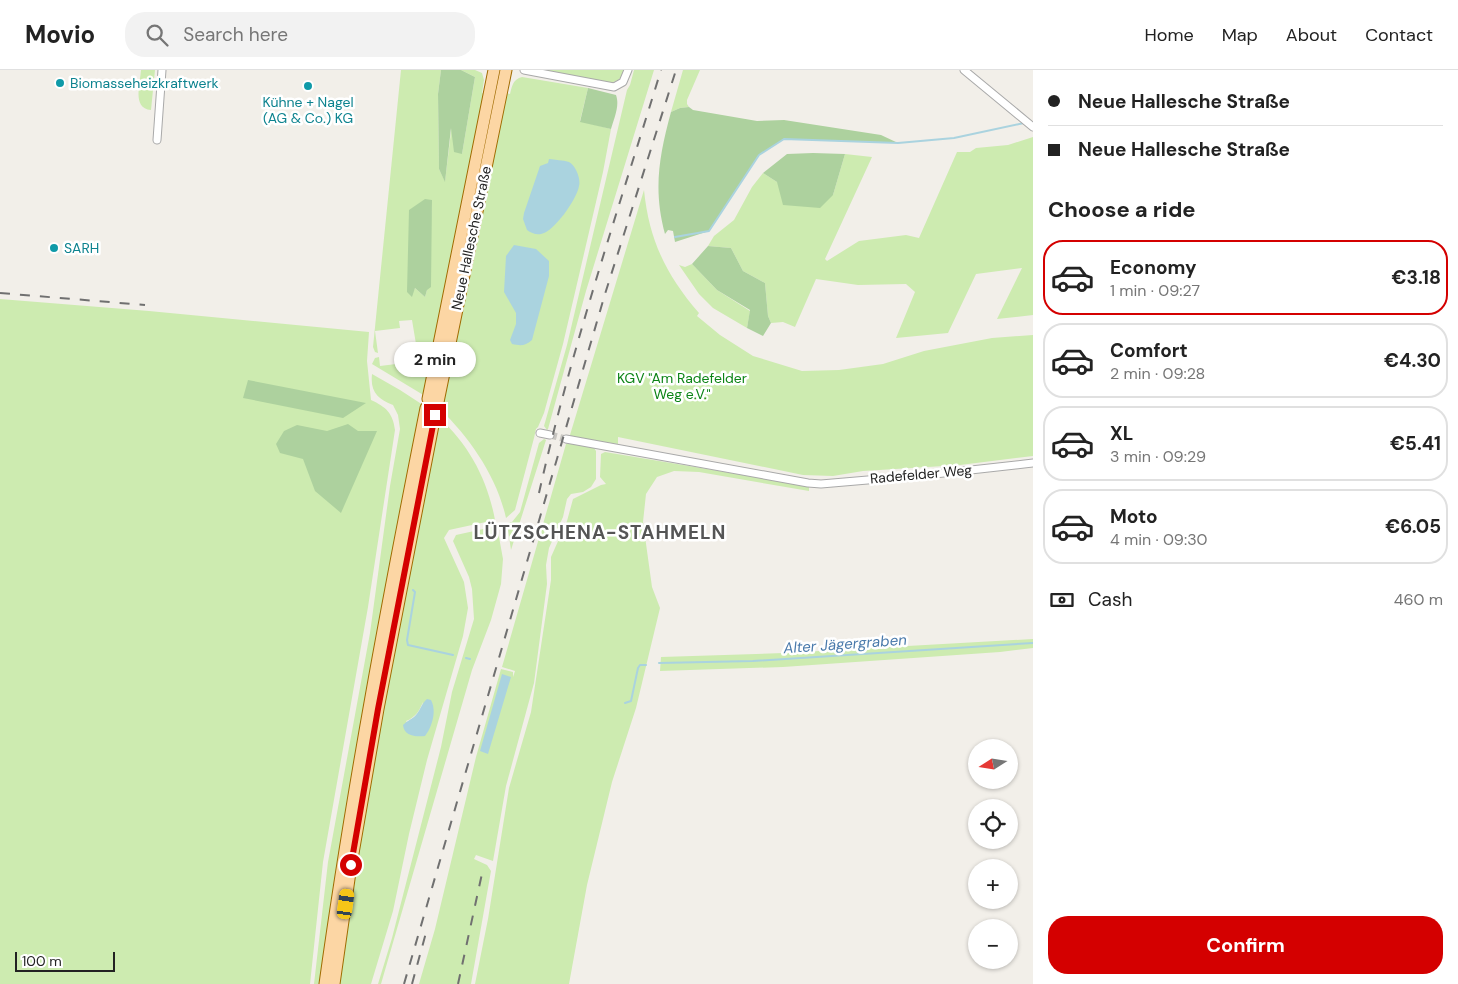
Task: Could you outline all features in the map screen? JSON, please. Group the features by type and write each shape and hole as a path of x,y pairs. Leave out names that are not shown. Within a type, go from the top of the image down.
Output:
{"main road":[{"name":"Neue Hallesche Straße","path":"334,984 351,865 378,709 494,70"},
{"name":"Neue Hallesche Straße","path":"325,984 342,865 368,711 506,70"}],"street":[{"path":"157,140 162,70"},
{"path":"524,70 609,87 619,85 626,78 628,70"},
{"path":"964,70 1032,126"},
{"path":"540,433 550,435"},
{"name":"Radefelder Weg","path":"566,439 821,484 1033,463"}],"green space":[{"path":"141,70 155,70 151,110 141,105 139,100"},
{"path":"401,70 441,70 438,94 439,169 445,181 452,124 462,154 475,77 461,70 475,70 482,73 484,80 482,93 485,94 425,396 372,364 375,358 379,357 380,366 396,364 395,355 404,353 404,346 416,344 412,320 399,321 400,328 375,331 378,353 375,352 373,347","holes":["432,201 425,297 415,288 411,296"]},
{"path":"441,70 461,70 475,77 462,154 454,152 451,128 445,182 439,169 438,94"},
{"path":"543,70 625,70 619,80 608,83"},
{"path":"634,70 654,70 586,291 547,430 544,426 567,345 627,90"},
{"path":"683,70 700,70 687,100 689,107 671,112"},
{"path":"522,77 588,88 580,121 611,129 603,172 563,344 544,413 536,429 515,510 506,518 496,488 481,459 462,432 440,409 506,93 510,94 515,81"},
{"path":"588,88 616,95 617,108 611,129 580,122"},
{"path":"689,107 693,110 757,121 784,120 881,135 898,143 784,139 759,155 709,231 675,242 673,231 668,230 665,234 661,218 658,188 659,173 663,143 671,112"},
{"path":"1033,137 1033,315 997,319 1022,268 976,274 948,333 896,338 915,292 906,284 858,285 816,279 795,327 783,322 771,323 768,316 765,283 743,271 731,248 708,246 714,236 734,220 752,187 763,173 777,182 833,195 845,154 872,157 825,259 827,261 859,241 906,235 919,238 957,152 970,152 976,148 1008,145"},
{"path":"787,154 845,154 833,195 820,208 783,205 777,182 763,173"},
{"name":"KGV \"Am Radefelder Weg e.V.\"","path":"644,190 650,225 661,256 677,285 699,313 697,316 720,335 753,356 802,371 839,370 883,364 924,351 992,338 1033,335 1033,456 960,465 863,471 833,476 803,475 618,437 618,444 571,437 570,435"},
{"path":"425,199 432,200 431,287 427,290 425,297 415,288 412,297 407,292 409,210"},
{"path":"708,246 731,248 743,271 765,283 768,316 771,323 763,336 747,328 750,310 717,290 692,264"},
{"path":"692,264 717,290 750,311 747,328 713,308 699,294 679,265 685,267"},
{"path":"0,299 369,332 367,361 371,400 388,411 393,419 395,430 368,607 323,862 310,984 0,984"},
{"path":"372,374 423,405 321,984 314,984 328,862 370,633 390,486 400,429 398,415 393,405 376,394 372,386"},
{"path":"248,380 366,403 343,418 243,398"},
{"path":"439,418 459,439 476,464 488,491 495,520 449,530 444,538 464,582 468,608 463,636 427,760 393,911 371,984 338,984 356,858 388,678","holes":["423,702 417,736 406,721 417,713"]},
{"path":"348,424 358,431 377,431 341,513 315,491 303,459 280,453 276,444 284,431 297,425 327,431"},
{"path":"544,439 546,440 511,550 507,523 512,522 520,512 539,443"},
{"path":"579,443 594,448 596,451 596,479 591,487 583,492 571,494 567,499 563,517 549,548 546,565 547,584 534,683 506,786 493,861 476,855 474,859 487,865 491,871 471,984 419,984 435,929 476,757 501,669 513,672 513,677 515,671 502,667 566,444"},
{"path":"605,452 809,486 809,491 699,472 674,471 657,477 646,494 643,522 652,587 660,608 636,708 612,782 587,885 569,984 475,984 488,919 509,788 531,712 551,580 551,557 567,521 573,499 606,484 600,477 601,454"},
{"path":"497,526 503,559 501,584 491,620 472,670 381,984 378,984 392,938 441,747 452,692 474,619 472,589 469,577 453,541 456,535"},
{"path":"1033,639 1033,648 1000,652 783,667 660,671 661,657 784,653"}],"water":[{"path":"549,159 567,161 572,164 577,173 579,186 574,199 558,221 546,232 535,234 527,230 523,219 524,213 540,166 548,163"},
{"path":"514,245 536,249 549,261 549,276 532,340 520,345 512,344 510,340 516,324 516,313 504,292 506,256"},
{"path":"502,674 511,677 488,754 480,751"},
{"path":"427,699 431,700 434,709 432,724 428,732 425,736 408,734 405,732 403,725 416,715"}],"waterway":[{"path":"675,237 709,231 759,155 784,139 898,143 954,138 1024,123"},
{"name":"Alter Jägergraben","path":"413,590 415,592 407,640 408,645 453,655"},
{"name":"Alter Jägergraben","path":"659,663 753,661 1033,643"},
{"name":"Alter Jägergraben","path":"466,658 470,659"},
{"name":"Alter Jägergraben","path":"625,703 631,701 638,668 640,665 646,665"}],"tunnel":[{"path":"550,435 566,439"}],"railway":[{"path":"539,493 580,333 661,70"},
{"path":"404,984 605,294 676,70"},
{"path":"0,293 145,305"},
{"path":"458,984 483,869"},
{"path":"412,984 427,929"}],"place":[{"name":"Biomasseheizkraftwerk","path":"60,83"},
{"name":"Kühne + Nagel (AG & Co.) KG","path":"308,86"},
{"name":"SARH","path":"54,248"}],"district":[{"name":"LÜTZSCHENA-STAHMELN","path":"600,532"}],"route":[{"path":"351,865 378,709 435,415"}]}
